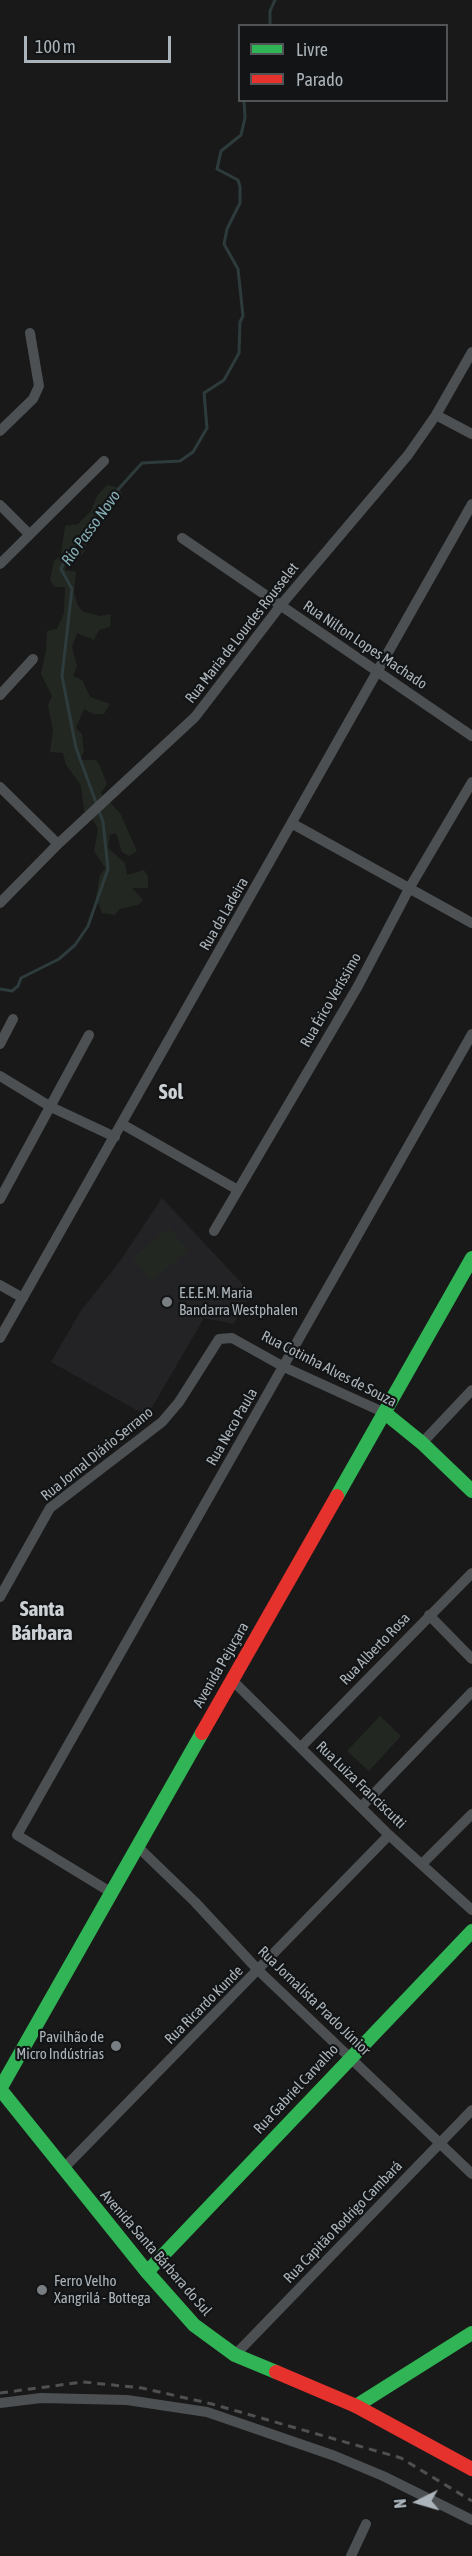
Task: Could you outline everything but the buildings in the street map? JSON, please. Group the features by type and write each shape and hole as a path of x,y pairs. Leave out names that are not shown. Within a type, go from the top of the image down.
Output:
{"street":[{"path":"0,431 33,399 39,386 30,333"},
{"name":"Rua Maria de Lourdes Rousselet","path":"0,903 57,844 195,717 281,605 408,455 436,415 472,352"},
{"path":"436,415 472,434"},
{"path":"0,564 104,460"},
{"name":"Rua da Ladeira","path":"0,1338 293,824 472,504"},
{"path":"0,505 29,534"},
{"name":"Rua Nilton Lopes Machado","path":"182,538 472,736"},
{"path":"0,694 33,659"},
{"name":"Rua Érico Veríssimo","path":"214,1231 358,986 410,887 472,782"},
{"path":"0,787 57,844"},
{"path":"293,824 472,923"},
{"path":"0,1044 13,1019"},
{"name":"Rua Neco Paula","path":"112,1893 17,1835 472,1034"},
{"path":"0,1199 89,1035"},
{"path":"0,1076 51,1107 115,1137"},
{"path":"122,1125 238,1190"},
{"name":"Avenida Pejuçara","path":"0,2089 472,1258"},
{"path":"0,1285 23,1298"},
{"name":"Rua Cotinha Alves de Souza","path":"219,1339 232,1338 284,1367 385,1413 422,1443 472,1491"},
{"name":"Rua Jornal Diário Serrano","path":"0,1597 50,1508 162,1422 178,1402 219,1339"},
{"path":"422,1443 472,1390"},
{"name":"Rua Alberto Rosa","path":"302,1747 472,1573"},
{"path":"429,1615 472,1659"},
{"name":"Rua Luiza Franciscutti","path":"231,1679 390,1835 472,1910"},
{"path":"361,1807 472,1692"},
{"path":"423,1863 472,1814"},
{"name":"Rua Ricardo Kunde","path":"64,2168 390,1835"},
{"name":"Rua Jornalista Prado Júnior","path":"138,1847 195,1902 259,1971 472,2174"},
{"name":"Rua Gabriel Carvalho","path":"147,2272 350,2056 472,1931"},
{"name":"Avenida Santa Bárbara do Sul","path":"0,2089 147,2272 194,2325 235,2355 356,2406 472,2469"},
{"name":"Rua Capitão Rodrigo Cambará","path":"235,2355 472,2110"},
{"path":"356,2406 472,2333"},
{"path":"0,2403 41,2398 127,2400 207,2412 335,2456 384,2476 472,2520"},
{"path":"351,2556 366,2524"}],"shaded area":[{"path":"107,485 120,488 122,496 107,506 101,526 88,534 85,551 76,560 67,562 65,570 76,572 74,592 78,606 84,612 100,616 111,614 110,627 99,630 94,640 77,633 72,647 77,666 73,676 82,680 90,697 110,704 104,714 93,714 84,709 76,728 82,734 84,752 79,760 96,760 100,766 107,784 101,793 120,813 137,851 129,856 122,852 116,833 110,835 108,848 125,863 127,875 144,870 148,876 148,888 132,888 143,900 138,905 120,909 115,915 102,913 96,897 100,875 105,868 94,851 98,829 91,817 84,811 81,785 66,765 63,753 50,752 53,730 48,705 52,696 41,674 47,631 57,629 64,613 65,587 55,587 50,580 54,561 61,555 65,526 78,524 91,511 97,496"},
{"name":"E.E.E.M. Maria Bandarra Westphalen","path":"162,1198 251,1293 234,1324 204,1318 147,1416 51,1362 80,1312 120,1261"},
{"path":"169,1228 188,1250 152,1281 133,1258"},
{"path":"380,1716 401,1736 369,1771 347,1751"}],"waterway":[{"name":"Rio Passo Novo","path":"270,24 270,11 275,0"},
{"name":"Rio Passo Novo","path":"97,805 76,748 62,676 72,589 61,569 67,555 101,517 114,494 142,463 180,461 193,452 207,428 204,393 224,380 239,353 240,322 243,316 238,269 224,244 227,229 240,203 240,187 238,180 217,169 221,151 241,135 245,118 244,102"},
{"name":"Rio Passo Novo","path":"0,989 12,991 18,986 21,978 59,959 75,945 88,926 108,869 103,822 99,811"}],"railway":[{"path":"0,2393 83,2382 142,2388 212,2404 401,2458 472,2501"}],"traffic: fast":[{"path":"337,1496 472,1258"},
{"path":"385,1413 422,1443 472,1491"},
{"path":"0,2089 202,1733"},
{"path":"147,2272 472,1931"},
{"path":"0,2089 147,2272 194,2325 235,2355 276,2372"},
{"path":"356,2406 472,2333"}],"traffic: jam":[{"path":"202,1733 337,1496"},
{"path":"276,2372 356,2406 472,2469"}],"place":[{"name":"E.E.E.M. Maria Bandarra Westphalen","path":"167,1302"},
{"name":"Pavilhão de Micro Indústrias","path":"116,2046"},
{"name":"Ferro Velho Xangrilá - Bottega","path":"42,2290"}],"district":[{"name":"Sol","path":"171,1092"},
{"name":"Santa Bárbara","path":"42,1621"}]}
